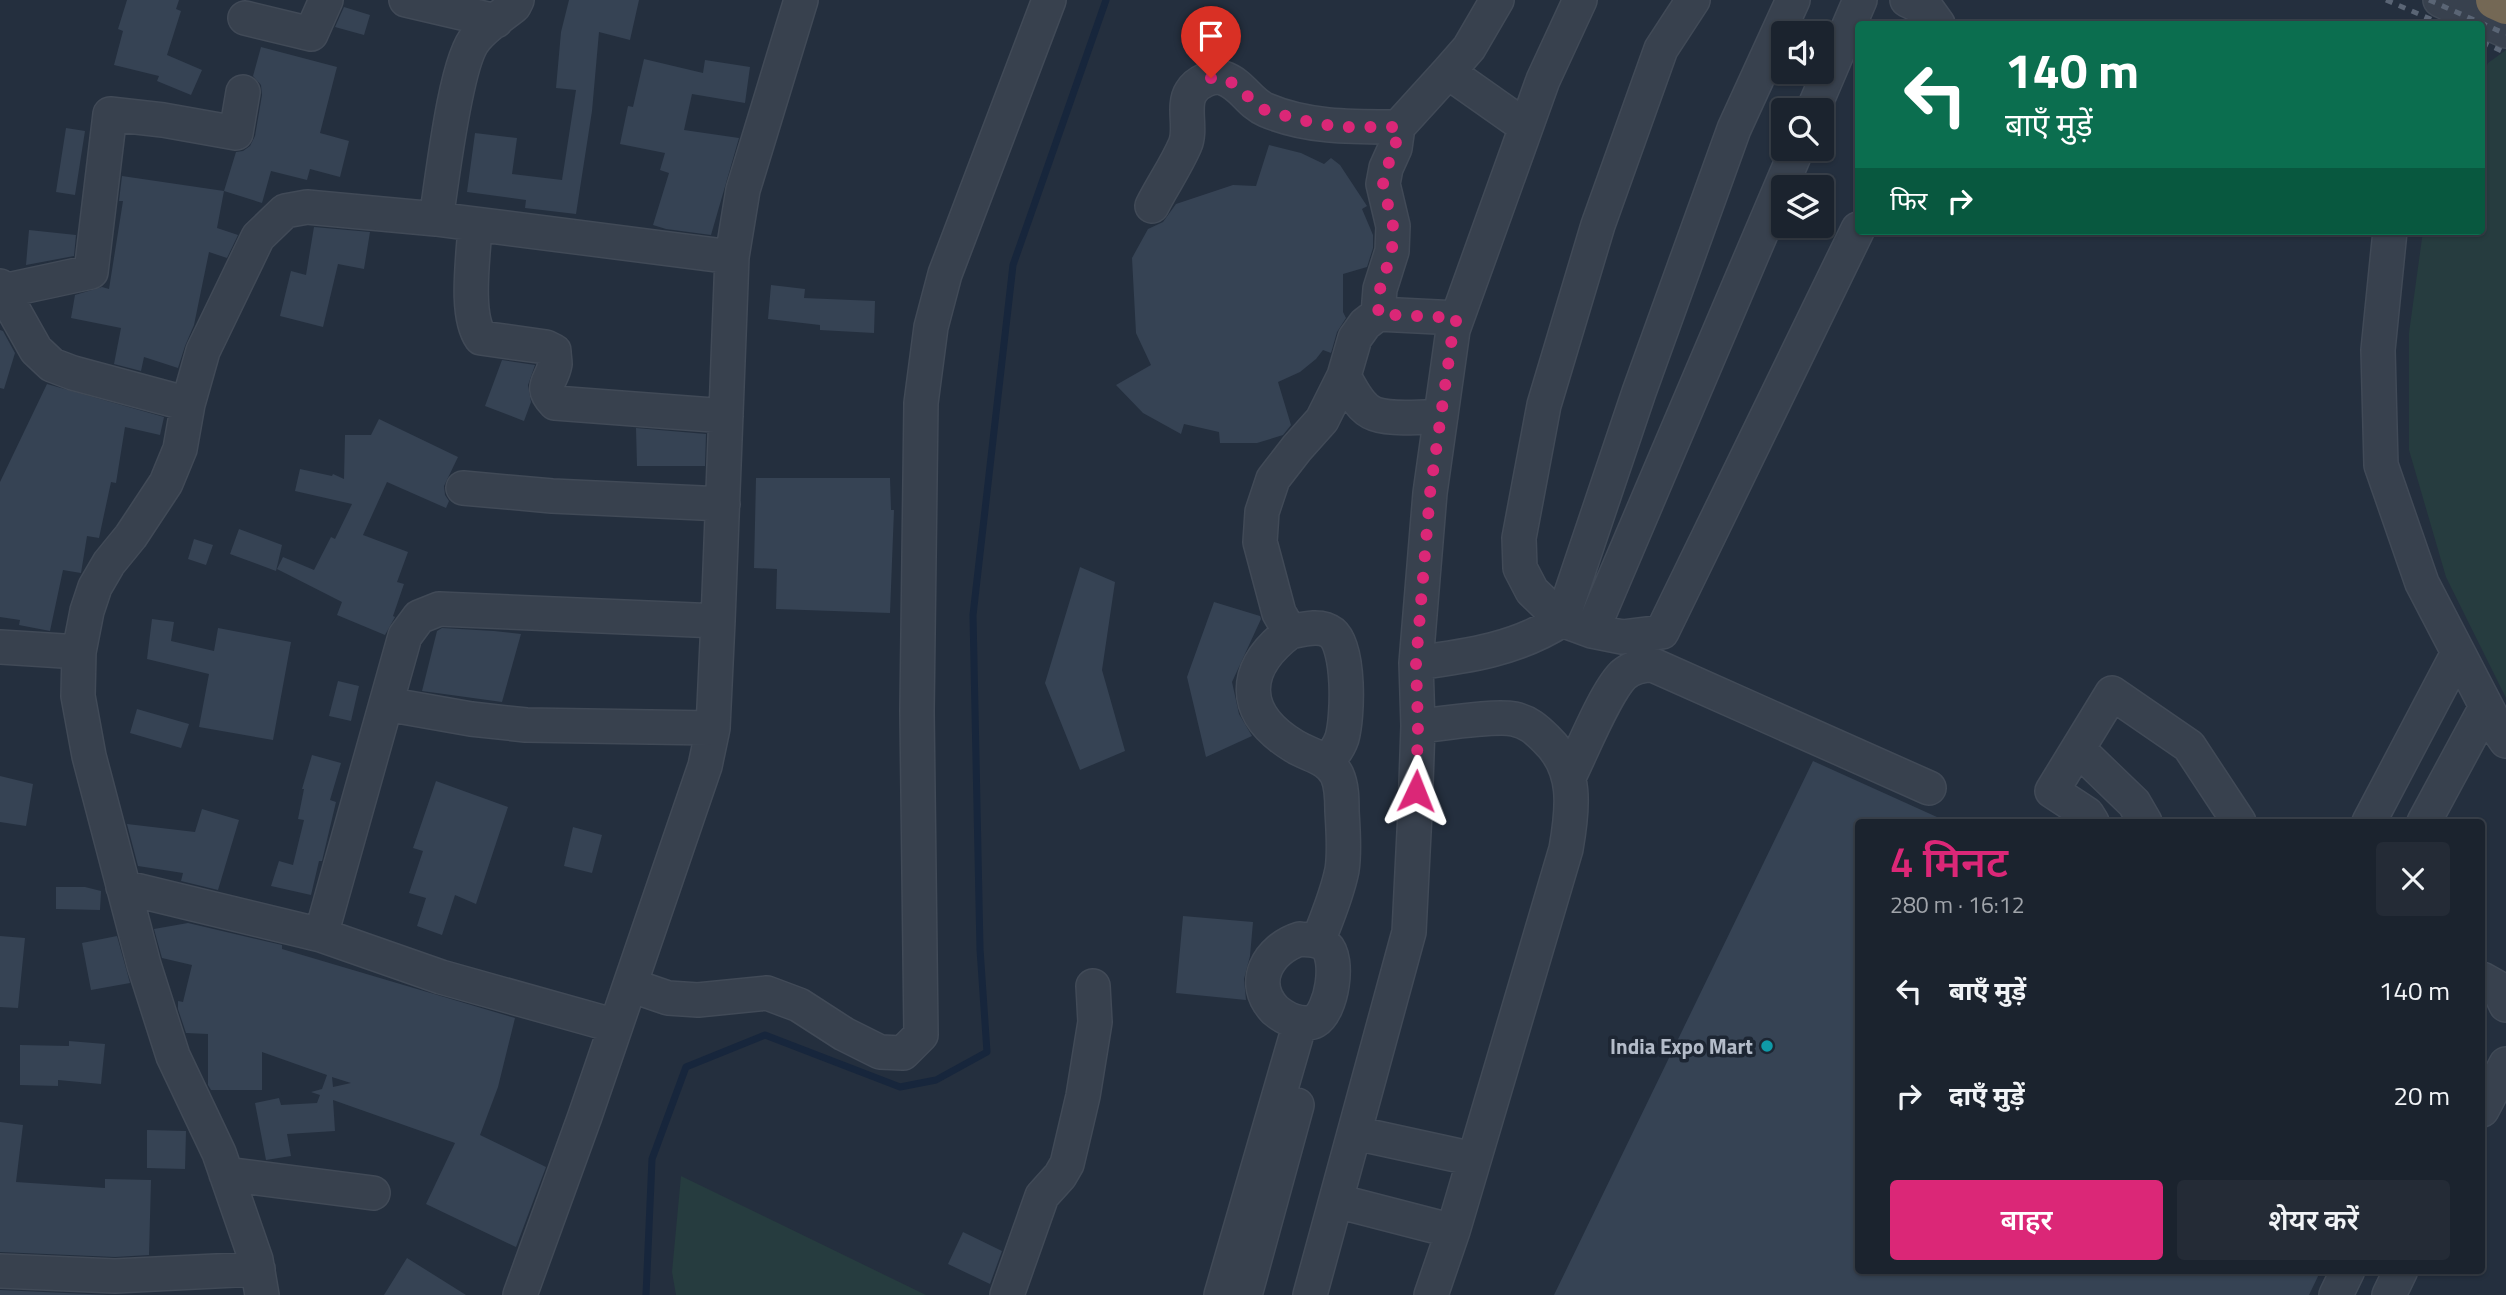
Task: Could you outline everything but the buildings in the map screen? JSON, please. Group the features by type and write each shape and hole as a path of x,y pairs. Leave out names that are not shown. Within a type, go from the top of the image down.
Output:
{"street":[{"path":"245,18 311,34 326,0"},
{"path":"406,0 506,10"},
{"path":"520,1295 705,766 713,728 732,257 743,190 801,0"},
{"path":"630,985 668,998 698,1000 767,993 799,1005 844,1034 880,1052 903,1054 921,1035 917,710 922,403 931,327 945,274 1049,0"},
{"path":"1378,314 1380,289 1392,251 1393,226 1383,184 1395,149 1398,127 1469,48 1497,0"},
{"path":"1310,1295 1409,932 1418,726 1416,663 1430,493 1453,330 1543,80 1580,0"},
{"path":"1693,0 1661,49 1620,159 1544,405 1519,538 1520,568 1532,591 1577,625 1622,637 1662,632 1855,235"},
{"path":"1577,625 1639,393 1734,129 1793,0"},
{"path":"1818,98 1860,0"},
{"path":"1907,0 1928,10 1936,21"},
{"path":"2424,0 2428,21"},
{"path":"2440,0 2496,20"},
{"path":"436,219 453,109 464,61 474,39 506,10"},
{"path":"1448,72 1526,127"},
{"path":"1152,206 1186,142 1189,94 1197,85 1211,78 1223,78 1238,86 1265,110 1301,120 1338,127 1398,127"},
{"path":"188,404 52,365 36,350 1,293 91,272 110,114 236,133 243,92"},
{"path":"1416,663 1491,652 1577,625 1791,161"},
{"path":"0,1271 260,1282 226,1174 173,1056 144,965 89,756 78,696 79,652 95,587 166,483 180,449 188,404 203,351 258,237 285,211 307,207 436,219 732,257"},
{"path":"475,224 471,312 474,327 481,338 546,347 554,351 555,364 547,384 548,395 555,403 726,416"},
{"path":"2390,235 2378,350 2381,465 2422,583 2506,741"},
{"path":"1290,632 1279,613 1260,542 1262,512 1273,480 1322,420 1344,376 1355,338 1365,324 1378,314 1457,318"},
{"path":"1344,376 1360,402 1374,414 1401,417 1441,416"},
{"path":"463,488 552,496 723,504"},
{"path":"321,935 405,636 419,617 439,609 718,621"},
{"path":"1318,941 1334,902 1342,868 1342,792 1337,775 1327,761 1294,746 1273,731 1262,719 1253,697 1254,678 1262,662 1275,643 1290,632 1318,628 1330,631 1338,639 1344,653 1346,683 1342,736 1336,752 1327,761"},
{"path":"0,647 79,652"},
{"path":"2372,819 2458,653"},
{"path":"1569,777 1611,693 1624,674 1640,665 1653,665 1929,788"},
{"path":"2090,819 2087,814 2052,791 2112,693 2189,746 2237,819"},
{"path":"386,704 471,719 526,725 713,728"},
{"path":"2426,819 2486,707"},
{"path":"1418,726 1512,719 1531,725 1560,752 1569,777 1570,822 1566,849 1453,1231 1431,1295"},
{"path":"2078,749 2134,803 2143,819"},
{"path":"123,887 321,935 441,977 616,1026"},
{"path":"1300,939 1318,941 1327,946 1334,972 1322,1015 1307,1023 1287,1019 1276,1011 1268,1000 1264,987 1268,961 1276,950 1300,939"},
{"path":"2485,981 2498,988 2506,1005"},
{"path":"1007,1295 1042,1196 1068,1164 1095,1022 1093,986"},
{"path":"1221,1295 1307,1023"},
{"path":"1245,1295 1294,1119 1307,1023"},
{"path":"1355,1133 1474,1159"},
{"path":"226,1174 373,1193"},
{"path":"1337,1201 1453,1231"},
{"path":"2336,1295 2346,1274"},
{"path":"2389,1295 2399,1274"}],"green space":[{"path":"2506,50 2506,698 2446,577 2409,450 2409,333 2422,235 2485,235 2485,70 2488,63"},
{"path":"681,1176 926,1295 676,1295 672,1272"}],"waterway":[{"path":"646,1295 652,1159 686,1067 765,1035 900,1087 936,1080 987,1052 980,949 973,615 1013,265 1106,0"}],"railway":[{"path":"2386,0 2435,21"},
{"path":"2429,0 2477,21"},
{"path":"2485,25 2506,34"},
{"path":"2485,43 2506,53"}],"place":[{"name":"India Expo Mart","path":"1767,1046"}],"route":[{"path":"1211,78 1223,78 1238,86 1265,110 1301,120 1338,127 1398,127 1395,149 1383,184 1393,226 1392,251 1380,289 1378,314 1457,318 1453,330 1430,493 1416,663 1416,791"}]}
